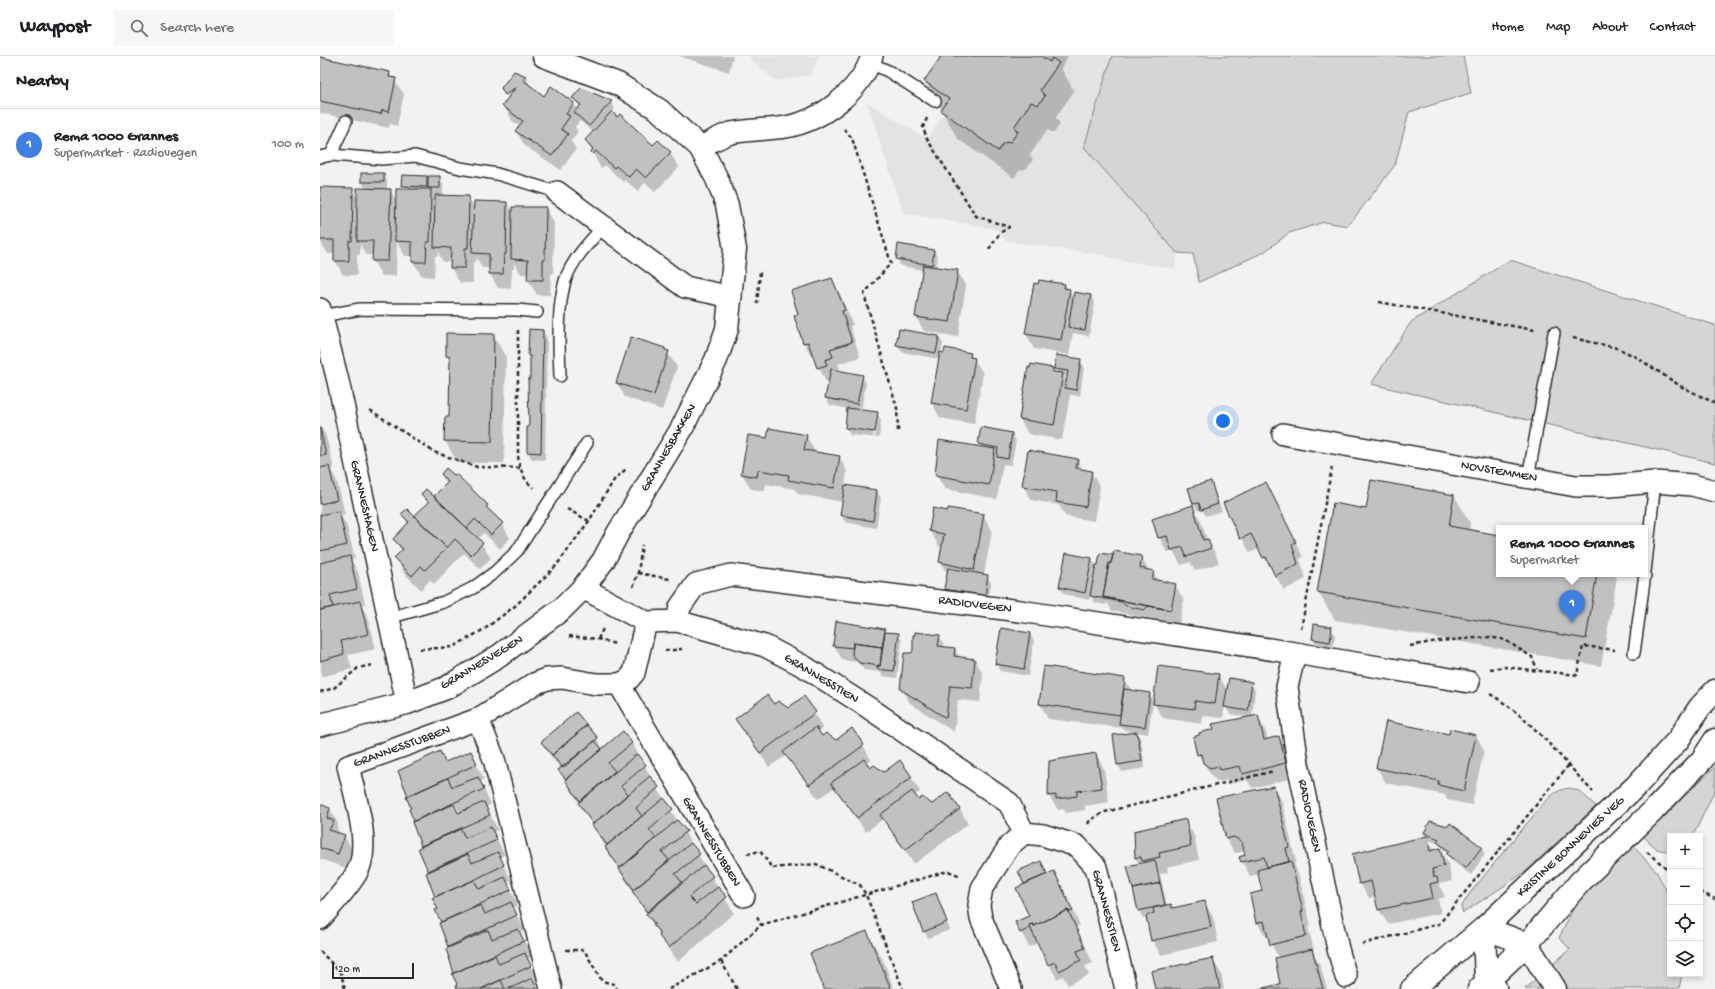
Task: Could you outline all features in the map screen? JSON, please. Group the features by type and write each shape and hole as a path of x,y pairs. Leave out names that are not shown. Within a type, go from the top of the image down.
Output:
{"street":[{"name":"GRANNESBAKKEN","path":"544,56 618,84 659,110 700,147 717,179 727,205 735,249 727,329 716,360 681,430 603,561 583,588"},
{"path":"700,147 730,133 787,127 813,119 834,107 854,86 871,59"},
{"path":"557,192 685,286 731,297"},
{"name":"GRANNESHAGEN","path":"321,313 344,411 407,703"},
{"name":"NOVSTEMMEN","path":"1283,434 1576,486 1610,486 1655,482 1692,485 1715,491"},
{"name":"RADIOVEGEN","path":"696,584 730,575 1020,611 1295,653 1469,682"},
{"path":"677,621 680,607 696,584"},
{"path":"583,588 646,622 634,672 628,680 619,684"},
{"name":"GRANNESVEGEN","path":"320,725 407,703 446,688 499,656 562,609 583,588"},
{"name":"GRANNESSTIEN","path":"646,622 677,621 765,646 805,667 875,712 1009,803 1024,833 1044,835 1077,846 1096,867 1126,989"},
{"name":"RADIOVEGEN","path":"1295,653 1287,687 1298,764 1338,949 1346,977"},
{"name":"GRANNESSTUBBEN","path":"320,920 357,873 362,857 363,836 348,766 478,719 534,684 562,678 596,684 619,684 723,863 744,896"},
{"name":"KRISTINE BONNEVIES VEG","path":"1412,989 1484,928 1636,786 1678,740 1700,707 1715,691"},
{"path":"478,719 494,759 551,989"},
{"path":"1488,987 1580,882 1653,811 1702,760 1715,740"},
{"path":"1011,989 981,918 979,904 982,888 1010,845 1024,833"},
{"path":"1488,987 1484,928 1527,944 1555,989"}],"lane":[{"path":"871,59 934,101"},
{"path":"346,121 325,156 382,159 416,156 460,168 497,174 557,192"},
{"path":"560,376 559,325 565,280 584,248 604,226"},
{"path":"321,313 360,309 518,310 537,312"},
{"path":"1528,478 1554,333"},
{"path":"389,618 444,602 473,588 495,572 517,552 587,443"},
{"path":"1648,546 1655,482"},
{"path":"1634,653 1644,577"}],"path":[{"path":"934,101 923,127 927,139 976,216 1009,227 1000,233 989,249"},
{"path":"852,138 891,263 864,294 897,408 898,431"},
{"path":"518,310 520,468 527,483 550,499 589,521"},
{"path":"344,411 365,405 371,412 398,427 434,452 457,461 478,467 520,468"},
{"path":"1295,653 1333,464 1357,446"},
{"path":"420,649 453,646 486,628 515,606 556,566 589,521 614,480 629,466"},
{"path":"638,573 696,584"},
{"path":"598,639 606,623"},
{"path":"564,635 598,639 620,645"},
{"path":"1407,646 1438,641 1490,637 1505,640 1532,657 1537,669"},
{"path":"1594,793 1525,719 1505,703 1469,682 1486,670 1504,667 1537,669 1576,675 1583,646 1634,653"},
{"path":"320,692 334,688 358,668 379,663"},
{"path":"1077,846 1090,820 1105,812 1298,764"},
{"path":"1338,949 1439,924 1568,766"},
{"path":"1642,848 1667,869"},
{"path":"723,863 760,851 772,868 816,864 860,885 866,895 903,989"},
{"path":"669,989 721,961 761,925 948,871 965,878"},
{"path":"1703,893 1715,899"},
{"path":"542,953 561,950 584,950 602,981 614,984 617,989"},
{"path":"320,951 341,973 345,989"},
{"path":"721,961 737,989"}],"shaded area":[{"path":"750,56 819,56 810,75 776,81 750,59"},
{"path":"936,56 1112,56 1085,147 1177,253 1175,269 1115,259 1104,255 1006,241 996,229 903,213 867,102 927,139 953,99 941,59"},
{"path":"1112,56 1463,56 1471,93 1409,112 1395,165 1348,226 1324,222 1289,233 1264,252 1199,282 1193,254 1177,253 1084,147"},
{"path":"1510,260 1715,325 1715,463 1371,384 1411,322"},
{"path":"1715,767 1715,790 1694,833 1667,833 1667,851 1657,849 1642,835"},
{"path":"1570,788 1579,791 1596,806 1525,872 1463,913 1461,907 1470,893 1542,805 1558,791"},
{"path":"1632,845 1656,871 1667,891 1667,977 1681,977 1679,989 1525,989 1570,949 1559,938 1582,891"}],"building":[{"path":"939,56 1041,56 1050,62 1052,58 1059,63 1040,90 1045,96 1038,105 1031,102 1014,127 1018,132 1010,142 1003,143 998,151 941,111 949,99 924,81 940,58"},
{"path":"320,57 390,72 389,77 396,78 389,112 382,110 381,114 320,101"},
{"path":"514,71 526,76 523,80 544,96 551,86 574,103 566,114 570,116 561,129 568,134 552,156 515,131 523,121 502,106 516,87 505,95 501,88"},
{"path":"581,88 612,101 589,126 574,112 581,105 572,98"},
{"path":"612,111 617,117 620,114 653,145 658,140 671,152 646,178 636,169 629,177 616,166 614,168 596,151 593,154 591,152 593,149 585,140"},
{"path":"361,173 384,173 384,182 361,182"},
{"path":"402,175 427,176 427,187 401,186"},
{"path":"428,176 440,176 440,188 428,188"},
{"path":"320,187 353,188 352,241 349,241 349,261 334,261 334,240 320,240"},
{"path":"357,188 391,189 388,261 372,261 373,241 357,241"},
{"path":"396,189 431,189 430,242 427,242 426,262 412,262 412,242 395,241"},
{"path":"435,195 469,196 468,248 465,248 465,268 450,268 451,248 434,247"},
{"path":"474,201 507,202 506,254 504,254 503,274 489,274 489,254 472,253"},
{"path":"512,207 546,207 543,280 527,280 528,260 511,259"},
{"path":"898,244 934,250 932,265 896,259"},
{"path":"923,265 958,270 950,322 915,317"},
{"path":"832,278 845,310 842,311 852,342 830,349 833,357 825,360 827,365 817,368 808,342 803,343 794,316 798,314 791,291"},
{"path":"1039,280 1065,284 1064,288 1070,289 1061,340 1025,334 1034,283 1038,284"},
{"path":"1074,292 1091,295 1085,330 1068,327"},
{"path":"529,329 543,330 541,453 527,452 527,426 529,427 528,379 530,379 530,356 528,356"},
{"path":"899,329 939,336 936,353 896,345"},
{"path":"446,333 494,334 492,442 444,441 445,417 449,417 450,357 446,356"},
{"path":"631,337 665,348 665,350 669,351 654,395 616,383"},
{"path":"945,348 971,353 970,357 975,358 966,409 931,403 940,352 944,353"},
{"path":"1056,355 1081,359 1076,390 1065,388 1068,371 1054,369"},
{"path":"1031,364 1053,368 1053,372 1063,373 1054,425 1019,419 1028,367 1030,368"},
{"path":"831,369 863,375 857,404 825,398"},
{"path":"847,408 878,412 875,432 845,428"},
{"path":"981,427 1012,433 1008,459 997,457 998,448 978,444"},
{"path":"320,428 326,455 320,456"},
{"path":"769,428 807,435 804,450 840,456 834,488 788,480 789,475 758,470 757,477 741,474 748,435 767,438"},
{"path":"939,440 995,449 989,485 935,475"},
{"path":"1028,450 1078,459 1076,468 1092,471 1086,507 1056,502 1057,492 1022,486"},
{"path":"329,466 337,500 320,504 320,468"},
{"path":"446,468 454,475 456,474 488,505 486,507 503,523 491,535 475,519 467,528 434,496 448,482 441,474"},
{"path":"1371,480 1454,495 1449,526 1496,534 1496,577 1596,577 1586,639 1317,592 1333,503 1366,509"},
{"path":"1211,481 1218,504 1201,510 1199,503 1193,504 1188,488"},
{"path":"1266,482 1296,542 1292,544 1298,564 1275,576 1266,557 1263,558 1251,534 1240,539 1223,503"},
{"path":"845,485 877,490 873,521 840,515"},
{"path":"426,489 483,543 471,555 455,539 447,548 414,516 429,502 421,494"},
{"path":"1193,505 1203,540 1208,539 1211,548 1186,557 1183,547 1171,550 1167,536 1158,538 1152,519"},
{"path":"933,508 948,511 948,508 984,514 974,570 939,562 944,534 929,531"},
{"path":"407,509 447,548 425,570 421,566 412,576 394,558 403,549 393,539 409,522 401,514"},
{"path":"339,511 347,545 320,551 320,515"},
{"path":"1114,551 1142,556 1140,568 1154,571 1152,579 1176,584 1171,610 1103,597 1109,563 1111,563"},
{"path":"1066,553 1092,558 1085,593 1059,587"},
{"path":"1100,553 1113,555 1111,563 1109,563 1103,597 1164,609 1148,606 1144,610 1126,606 1122,602 1090,596"},
{"path":"350,556 357,589 330,595 333,607 320,610 320,563"},
{"path":"948,568 988,575 985,596 944,589"},
{"path":"360,601 368,634 341,641 344,654 320,661 320,610"},
{"path":"836,621 885,629 882,647 853,643 853,648 833,646"},
{"path":"1314,624 1332,627 1330,642 1312,639"},
{"path":"1001,628 1030,633 1024,669 995,664"},
{"path":"885,632 899,633 894,671 877,669 878,665 880,666"},
{"path":"915,632 940,635 938,646 955,648 954,656 975,659 972,688 950,686 946,718 900,689 904,653 911,653 913,651 913,635 915,635"},
{"path":"853,643 882,647 880,666 859,663 852,654"},
{"path":"1044,666 1125,678 1120,715 1039,704"},
{"path":"1158,666 1219,674 1215,704 1195,701 1194,709 1153,704"},
{"path":"1229,678 1252,682 1248,711 1224,707"},
{"path":"1124,689 1150,693 1145,727 1119,724"},
{"path":"767,695 774,704 778,701 788,708 804,696 816,712 760,753 735,719"},
{"path":"576,712 587,725 552,755 541,742"},
{"path":"1258,715 1264,740 1279,736 1286,763 1242,774 1240,766 1220,770 1219,766 1210,768 1203,763 1201,754 1197,755 1193,737 1199,735 1199,733 1214,729 1212,724"},
{"path":"1386,721 1449,734 1450,729 1476,735 1464,791 1438,785 1439,781 1376,768"},
{"path":"587,725 598,738 563,768 552,755"},
{"path":"816,727 822,736 826,733 836,740 852,728 864,745 809,785 783,752"},
{"path":"623,731 632,743 608,763 615,771 580,801 565,780"},
{"path":"1137,732 1142,761 1117,765 1113,735"},
{"path":"595,741 602,749 566,779 558,770"},
{"path":"440,751 445,762 471,751 477,764 408,796 398,771"},
{"path":"1096,753 1102,788 1077,791 1077,796 1056,799 1056,795 1048,796 1049,761"},
{"path":"637,754 646,765 621,786 628,794 593,824 578,803"},
{"path":"864,759 870,768 874,765 884,772 900,760 912,777 857,818 831,783"},
{"path":"650,776 659,787 636,808 642,816 607,845 592,825"},
{"path":"478,777 484,789 414,821 409,809 411,808 406,797 448,778 452,787"},
{"path":"1274,786 1289,847 1286,848 1289,862 1267,867 1264,857 1241,862 1239,857 1245,855 1242,842 1234,837 1226,839 1216,798"},
{"path":"912,791 919,800 922,797 932,804 948,792 960,809 905,850 880,815"},
{"path":"664,798 673,809 649,830 656,838 620,868 605,847"},
{"path":"484,802 490,815 421,846 412,822 454,804 458,813"},
{"path":"320,804 330,808 327,818 334,821 329,830 345,835 338,854 320,848"},
{"path":"1186,819 1191,846 1159,853 1160,857 1142,861 1141,857 1135,858 1134,831"},
{"path":"677,820 687,831 662,852 669,860 634,890 619,869"},
{"path":"1430,821 1448,826 1450,823 1482,847 1466,868 1446,854 1449,851 1437,842 1439,839 1424,833"},
{"path":"491,827 497,840 428,871 418,848 461,829 465,838"},
{"path":"1427,836 1430,851 1440,848 1444,866 1432,869 1434,877 1437,877 1438,882 1430,884 1433,898 1378,910 1371,881 1359,884 1352,854"},
{"path":"691,843 700,854 675,874 682,882 647,912 632,891"},
{"path":"498,852 504,865 435,897 426,873 468,854 472,863"},
{"path":"1155,860 1160,883 1133,889 1127,866"},
{"path":"1041,861 1047,874 1024,884 1018,871"},
{"path":"1291,861 1303,911 1301,912 1306,936 1270,945 1264,921 1256,923 1250,894 1262,891 1257,870"},
{"path":"704,865 713,876 689,897 696,904 718,887 727,897 669,948 659,936 661,934 653,925 655,924 646,914"},
{"path":"1054,871 1073,911 1069,912 1068,910 1034,926 1033,924 1029,925 1030,928 1020,933 1015,922 1029,916 1016,888"},
{"path":"505,877 511,890 441,922 435,910 438,909 432,898 474,880 479,889"},
{"path":"1160,883 1165,905 1138,911 1133,889"},
{"path":"936,893 947,922 923,932 912,902"},
{"path":"1205,901 1211,927 1151,941 1146,916 1154,913 1153,908 1171,904 1172,908"},
{"path":"511,902 517,915 448,947 439,923 481,905 485,914"},
{"path":"1068,910 1085,948 1077,951 1081,960 1059,971 1055,962 1048,965 1029,925 1033,924 1034,926"},
{"path":"518,929 524,941 454,973 446,949 488,930 492,939"},
{"path":"867,931 891,989 824,989 810,953"},
{"path":"1312,949 1323,989 1259,989 1280,984 1275,958"},
{"path":"525,953 531,966 481,989 457,989 457,984 452,974 495,955 499,964"},
{"path":"1213,958 1220,989 1155,989 1151,971"},
{"path":"532,978 537,989 506,989 511,988"},
{"path":"501,980 505,989 481,989"}],"place":[{"name":"Rema 1000 Grannes","path":"1572,623"}]}
